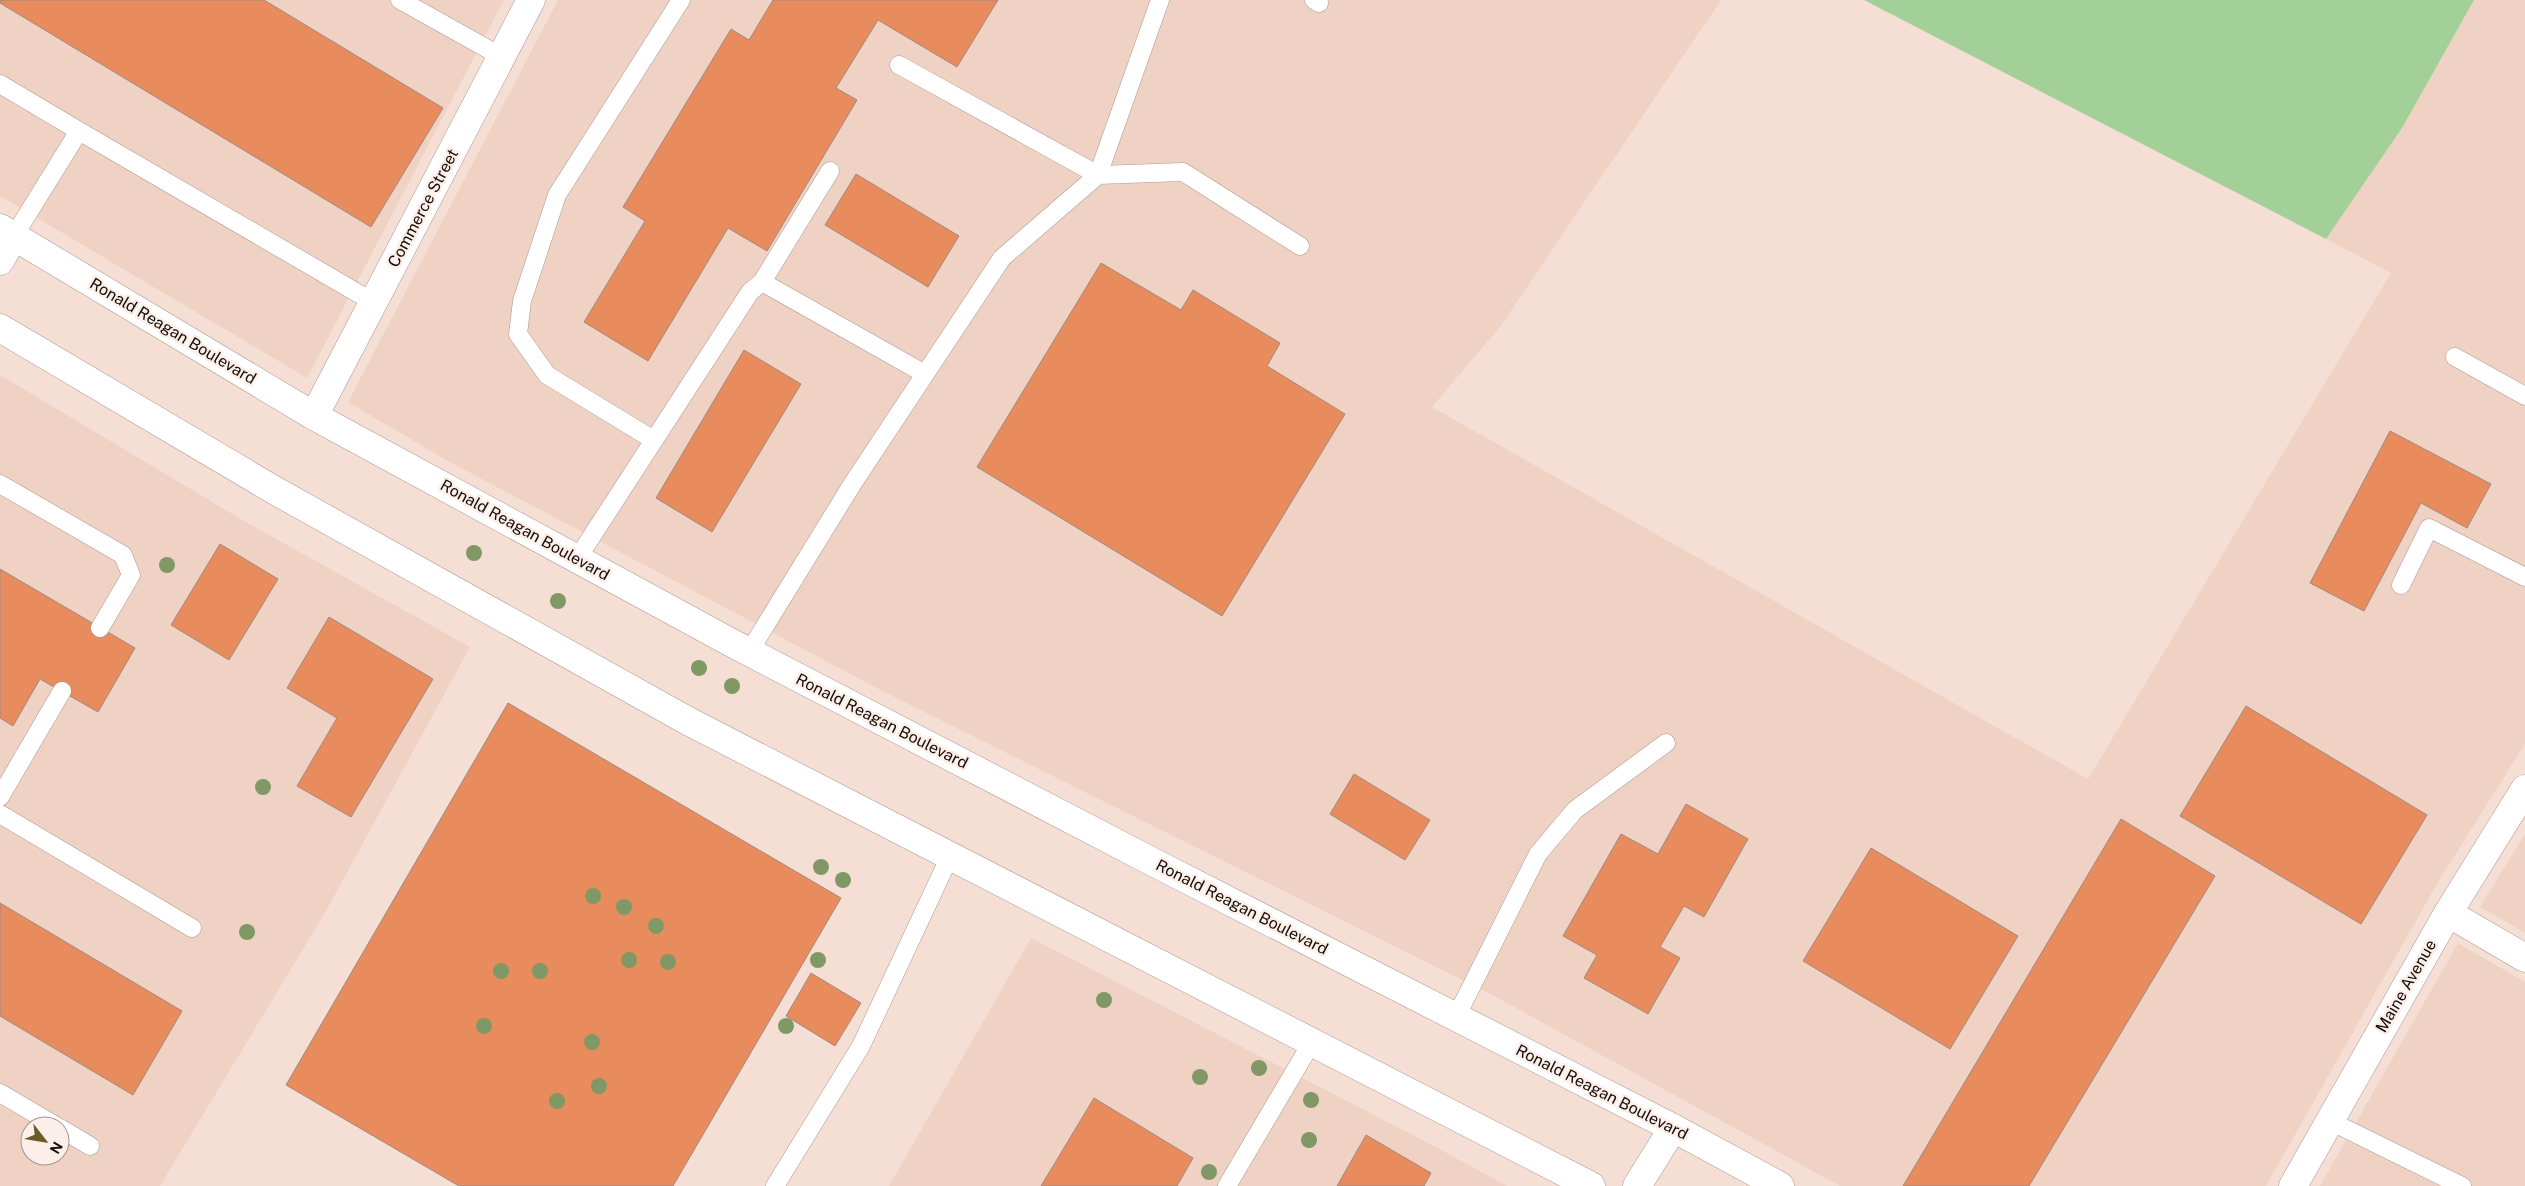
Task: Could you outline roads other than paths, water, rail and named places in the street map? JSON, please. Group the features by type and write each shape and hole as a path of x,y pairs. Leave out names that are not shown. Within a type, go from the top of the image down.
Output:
{"main road":[{"name":"Commerce Street","path":"314,416 531,0"},
{"path":"0,261 7,232"},
{"name":"Ronald Reagan Boulevard","path":"7,232 314,416 749,652 1673,1128 1780,1186"},
{"path":"0,328 274,490 688,721 1591,1186"},
{"name":"Maine Avenue","path":"2293,1186 2448,912 2525,789"},
{"path":"2448,912 2525,958"},
{"path":"1637,1186 1673,1128"}],"lane":[{"path":"400,0 502,57"},
{"path":"652,440 547,376 518,334 522,301 557,195 681,0"},
{"path":"749,652 853,483 1002,258 1098,175 1160,0"},
{"path":"899,65 1098,175 1183,172 1300,246"},
{"path":"0,84 79,132 373,302"},
{"path":"7,232 79,132"},
{"path":"577,559 652,440 750,292 762,282 830,171"},
{"path":"762,282 925,374"},
{"path":"2455,357 2525,396"},
{"path":"0,484 123,555 131,575 100,628"},
{"path":"2401,585 2429,528 2525,577"},
{"path":"0,797 62,691"},
{"path":"1456,1017 1538,854 1575,810 1666,743"},
{"path":"0,814 192,928"},
{"path":"775,1186 861,1046 950,856"},
{"path":"1226,1186 1312,1042"},
{"path":"0,1093 39,1116"},
{"path":"2330,1121 2462,1186"},
{"path":"70,1134 90,1146"}]}
